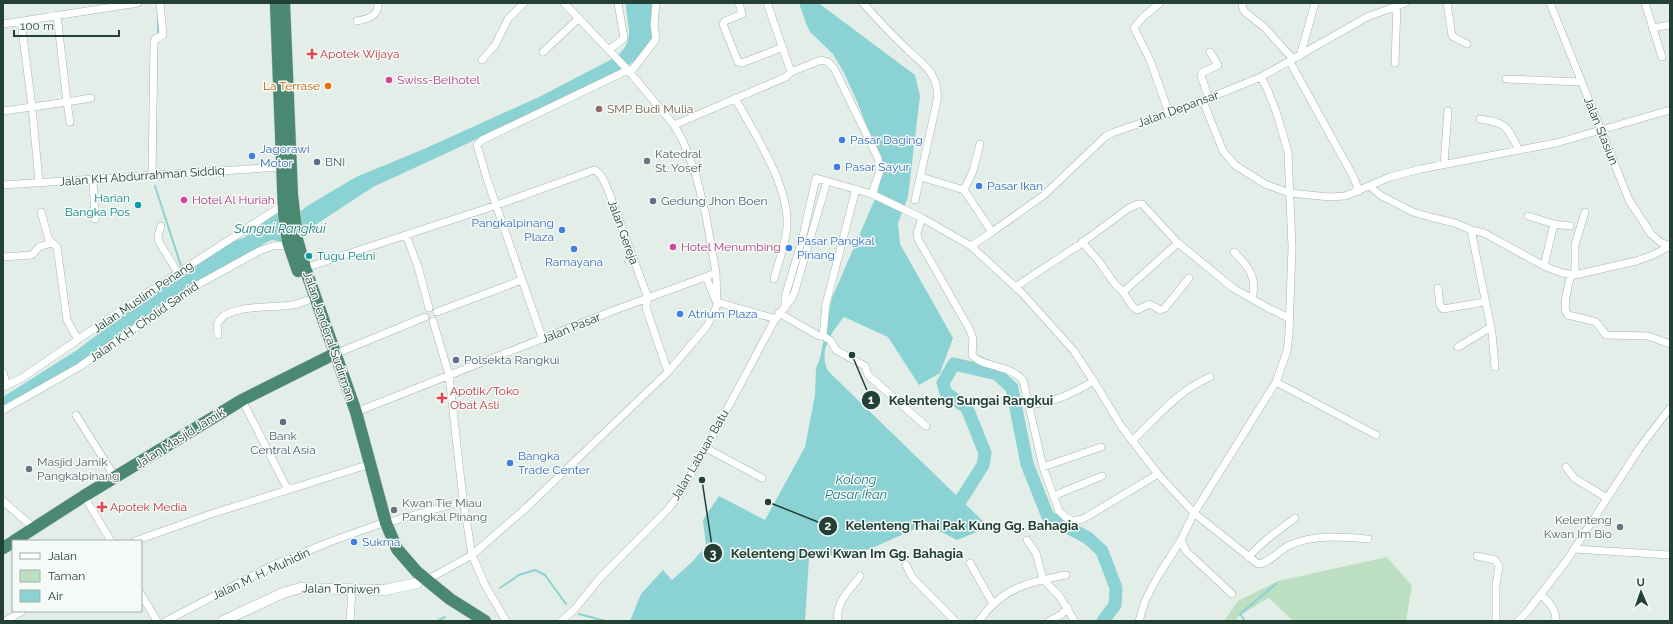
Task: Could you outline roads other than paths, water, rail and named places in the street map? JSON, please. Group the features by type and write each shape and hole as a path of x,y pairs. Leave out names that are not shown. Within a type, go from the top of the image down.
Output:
{"highway":[{"name":"Jalan Jenderal Sudirman","path":"276,3 281,167 291,242 308,300 356,412 383,524"},
{"name":"Jalan Jenderal Sudirman","path":"284,3 287,210"},
{"name":"Jalan Jenderal Sudirman","path":"291,242 305,268 364,466 392,551 422,581 472,621"},
{"name":"Jalan Masjid Jamik","path":"16,540 84,496 242,400 332,355"},
{"name":"Jalan Masjid Jamik","path":"3,548 12,542"},
{"name":"Jalan Jenderal Sudirman","path":"422,581 485,621"}],"main road":[{"name":"Jalan Toniwen","path":"223,621 294,589 305,587 392,589 422,581"}],"street":[{"path":"3,24 138,3"},
{"path":"152,176 154,43 163,33 160,3"},
{"path":"356,21 365,20 376,14 378,3"},
{"path":"482,60 495,45 506,20 524,3"},
{"path":"422,581 472,555 526,508 668,372 708,326 717,302 716,273 699,185 690,157 674,125 615,56 564,3"},
{"path":"609,50 624,38 618,3"},
{"path":"543,340 477,148 479,142 628,71 641,61 656,40 654,25 656,3"},
{"path":"739,3 742,14 724,21 723,24 738,62 742,63 783,47"},
{"path":"766,3 791,72"},
{"path":"863,3 883,26 928,68 934,77 938,94 915,200"},
{"path":"1160,3 1143,17 1134,28 1150,60 1169,113"},
{"path":"1242,3 1243,10 1264,27 1294,59 1354,176 1359,192"},
{"path":"1294,59 1315,3"},
{"name":"Jalan Depansar","path":"971,246 1044,195 1106,136 1120,129 1169,113 1261,77 1367,17 1392,6 1405,3"},
{"path":"1448,3 1452,36 1467,44"},
{"name":"Jalan Stasiun","path":"1550,3 1623,186 1637,214 1651,234 1660,242 1670,246"},
{"path":"1645,3 1662,57"},
{"path":"1392,6 1395,63"},
{"path":"57,15 70,122"},
{"path":"543,52 579,18"},
{"path":"21,21 32,107 39,182"},
{"path":"1652,28 1670,25"},
{"path":"1210,52 1218,65 1202,73 1201,76 1206,99 1223,151 1235,165 1265,184 1289,193 1330,197 1345,196 1359,192 1390,177 1444,164 1556,143 1670,110"},
{"path":"674,125 786,77 791,72 821,60 828,62 834,68 878,158 880,171 873,194"},
{"path":"1138,621 1145,600 1158,576 1181,540 1194,514 1276,382 1287,351 1292,247 1288,152 1277,114 1261,77"},
{"path":"1506,79 1581,82"},
{"path":"3,111 91,98"},
{"path":"735,98 770,164 785,205 787,230 774,279"},
{"path":"1444,164 1448,111"},
{"path":"1480,119 1504,124 1519,150"},
{"path":"964,190 973,170 980,144"},
{"name":"Jalan KH Abdurrahman Siddiq","path":"3,185 281,167"},
{"name":"Jalan Gereja","path":"496,205 594,170 597,171 602,176 608,190 648,298 646,307 647,312 668,372"},
{"path":"921,177 964,190 992,232"},
{"path":"780,313 800,250 816,178 873,194 922,218 971,246 1015,287 1063,338 1094,381 1121,426 1158,474 1194,514 1255,562 1261,564 1290,544 1314,538 1339,536 1368,539"},
{"path":"93,180 95,219"},
{"name":"Jalan Labuan Batu","path":"561,621 574,610 599,579 669,508 679,495 771,327 794,294 812,238 827,181"},
{"path":"1370,186 1380,195 1413,212 1484,233 1544,266 1562,273 1573,274 1636,261 1670,246"},
{"path":"825,338 826,304 856,189"},
{"path":"1015,287 1129,208 1142,204 1146,206 1178,242 1233,288 1289,318"},
{"path":"305,268 496,205"},
{"name":"Jalan Muslim Penang","path":"5,386 22,378 178,273 287,210"},
{"path":"41,212 49,240 57,248 67,320 78,340"},
{"path":"1585,212 1575,245 1573,274 1565,308 1566,314 1596,322 1606,336 1648,336 1670,344"},
{"path":"1528,216 1554,224 1570,226"},
{"path":"922,218 917,233 918,239 970,330 973,338 972,355 978,360 1009,369 1018,374 1023,380 1043,467 1059,511 1065,517 1074,521 1083,519 1158,474"},
{"path":"1544,266 1554,224"},
{"path":"161,226 158,236 159,242 178,273"},
{"path":"1471,230 1491,327 1495,367"},
{"path":"406,235 418,268 429,308"},
{"path":"803,236 812,238"},
{"name":"Jalan K.H. Cholid Samid","path":"3,410 79,367 199,284 259,250 291,242"},
{"path":"1082,242 1123,292 1133,307 1137,310 1150,304 1160,310 1164,308 1189,278"},
{"path":"1123,292 1178,242"},
{"path":"3,257 32,256 40,247 51,243"},
{"path":"800,250 808,251"},
{"path":"1234,252 1245,262 1254,280 1255,288 1252,298"},
{"name":"Jalan Pasar","path":"356,412 716,273"},
{"path":"706,277 717,302"},
{"path":"437,312 522,280"},
{"path":"1438,288 1440,305 1443,309 1485,302"},
{"path":"218,335 218,322 231,312 265,306 292,305 308,300"},
{"path":"717,302 780,313 825,338 835,349 865,366 868,375 926,426"},
{"path":"429,308 437,312"},
{"path":"424,317 425,312 429,308"},
{"path":"433,321 437,318 437,312"},
{"path":"332,355 424,317"},
{"path":"424,317 428,321 433,321"},
{"path":"433,321 449,375 472,555 485,585 506,621"},
{"path":"1458,347 1491,327"},
{"path":"3,373 5,386"},
{"path":"1132,441 1183,392 1196,383 1210,377"},
{"path":"1029,405 1064,398 1094,381"},
{"path":"1276,382 1376,435"},
{"path":"242,400 288,490"},
{"path":"1518,621 1541,595 1574,549 1641,446 1670,408"},
{"path":"76,415 115,477"},
{"path":"1043,467 1101,447"},
{"path":"706,448 762,478"},
{"path":"138,540 211,514 364,466"},
{"path":"1566,467 1574,478 1607,498"},
{"path":"1053,496 1102,476"},
{"path":"84,496 110,540"},
{"path":"3,501 34,528"},
{"name":"Jalan M. H. Muhidin","path":"166,621 271,566 332,541 383,524 464,501"},
{"path":"1248,557 1266,540 1295,518"},
{"path":"1028,540 1036,553 1043,579 1068,608 1074,620"},
{"path":"1181,540 1186,551 1232,594"},
{"path":"1574,549 1670,555"},
{"path":"1477,556 1495,560 1499,566 1496,585 1496,621"},
{"path":"970,563 993,604"},
{"path":"906,565 912,578 955,621"},
{"path":"979,621 993,604 1011,590 1035,581 1066,575"},
{"path":"838,621 837,611 839,604 860,576"},
{"path":"350,621 352,589"},
{"path":"1541,595 1554,609 1556,621"},
{"path":"142,596 157,621"},
{"path":"1049,621 1062,614 1068,608"},
{"path":"6,621 20,612"}],"water":[{"name":"Sungai Rangkui","path":"626,3 655,3 654,32 649,45 645,50 616,75 373,187 303,233 283,242 272,240 267,242 85,361 3,408 3,397 77,350 141,302 232,242 245,237 278,211 299,217 301,211 307,206 356,177 424,149 539,97 616,57 622,51 628,40 629,28"},
{"name":"Kolong Pasar Ikan","path":"799,3 819,3 915,75 920,96 908,197 898,223 900,244 953,338 940,373 919,385 888,337 844,317 827,342 824,356 825,364 828,371 989,527 957,540 926,524 870,549 809,559 805,621 630,621 641,594 663,570 672,580 692,562 706,546 703,520 719,496 765,520 805,447 815,395 816,368 820,358 832,298 878,192 883,166 856,99 833,54 810,32"}],"waterway":[{"path":"158,18 158,36"},
{"path":"155,160 156,104"},
{"path":"155,186 181,266"},
{"path":"959,503 983,465 985,453 967,408 946,393 943,383 954,364 997,374 1012,388 1027,464 1048,517 1088,538 1102,551 1116,588 1115,605 1103,621"},
{"path":"500,588 519,575 535,570 545,575 566,604"},
{"path":"1245,621 1240,614 1276,584"},
{"path":"579,614 605,621"},
{"path":"437,621 445,617"}],"place":[{"name":"Apotek Wijaya","path":"312,54"},
{"name":"Swiss-Belhotel","path":"389,80"},
{"name":"La Terrase","path":"328,86"},
{"name":"SMP Budi Mulia","path":"599,109"},
{"name":"Pasar Daging","path":"842,140"},
{"name":"Jagorawi Motor","path":"252,156"},
{"name":"Katedral St. Yosef","path":"647,161"},
{"name":"BNI","path":"317,162"},
{"name":"Pasar Sayur","path":"837,167"},
{"name":"Pasar Ikan","path":"979,186"},
{"name":"Hotel Al Huriah","path":"184,200"},
{"name":"Gedung Jhon Boen","path":"653,201"},
{"name":"Harian Bangka Pos","path":"138,205"},
{"name":"Pangkalpinang Plaza","path":"562,230"},
{"name":"Hotel Menumbing","path":"673,247"},
{"name":"Pasar Pangkal Pinang","path":"789,248"},
{"name":"Ramayana","path":"574,249"},
{"name":"Tugu Pelni","path":"309,256"},
{"name":"Atrium Plaza","path":"680,314"},
{"name":"Kelenteng Sungai Rangkui","path":"852,355"},
{"name":"Polsekta Rangkui","path":"456,360"},
{"name":"Apotik/Toko Obat Asli","path":"442,398"},
{"name":"Bank Central Asia","path":"283,422"},
{"name":"Bangka Trade Center","path":"510,463"},
{"name":"Masjid Jamik Pangkalpinang","path":"29,469"},
{"name":"Kelenteng Dewi Kwan Im Gg. Bahagia","path":"702,480"},
{"name":"Kelenteng Thai Pak Kung Gg. Bahagia","path":"768,502"},
{"name":"Apotek Media","path":"102,507"},
{"name":"Kwan Tie Miau Pangkal Pinang","path":"394,510"},
{"name":"Kelenteng Kwan Im Bio","path":"1620,527"},
{"name":"Sukma","path":"354,542"}]}
